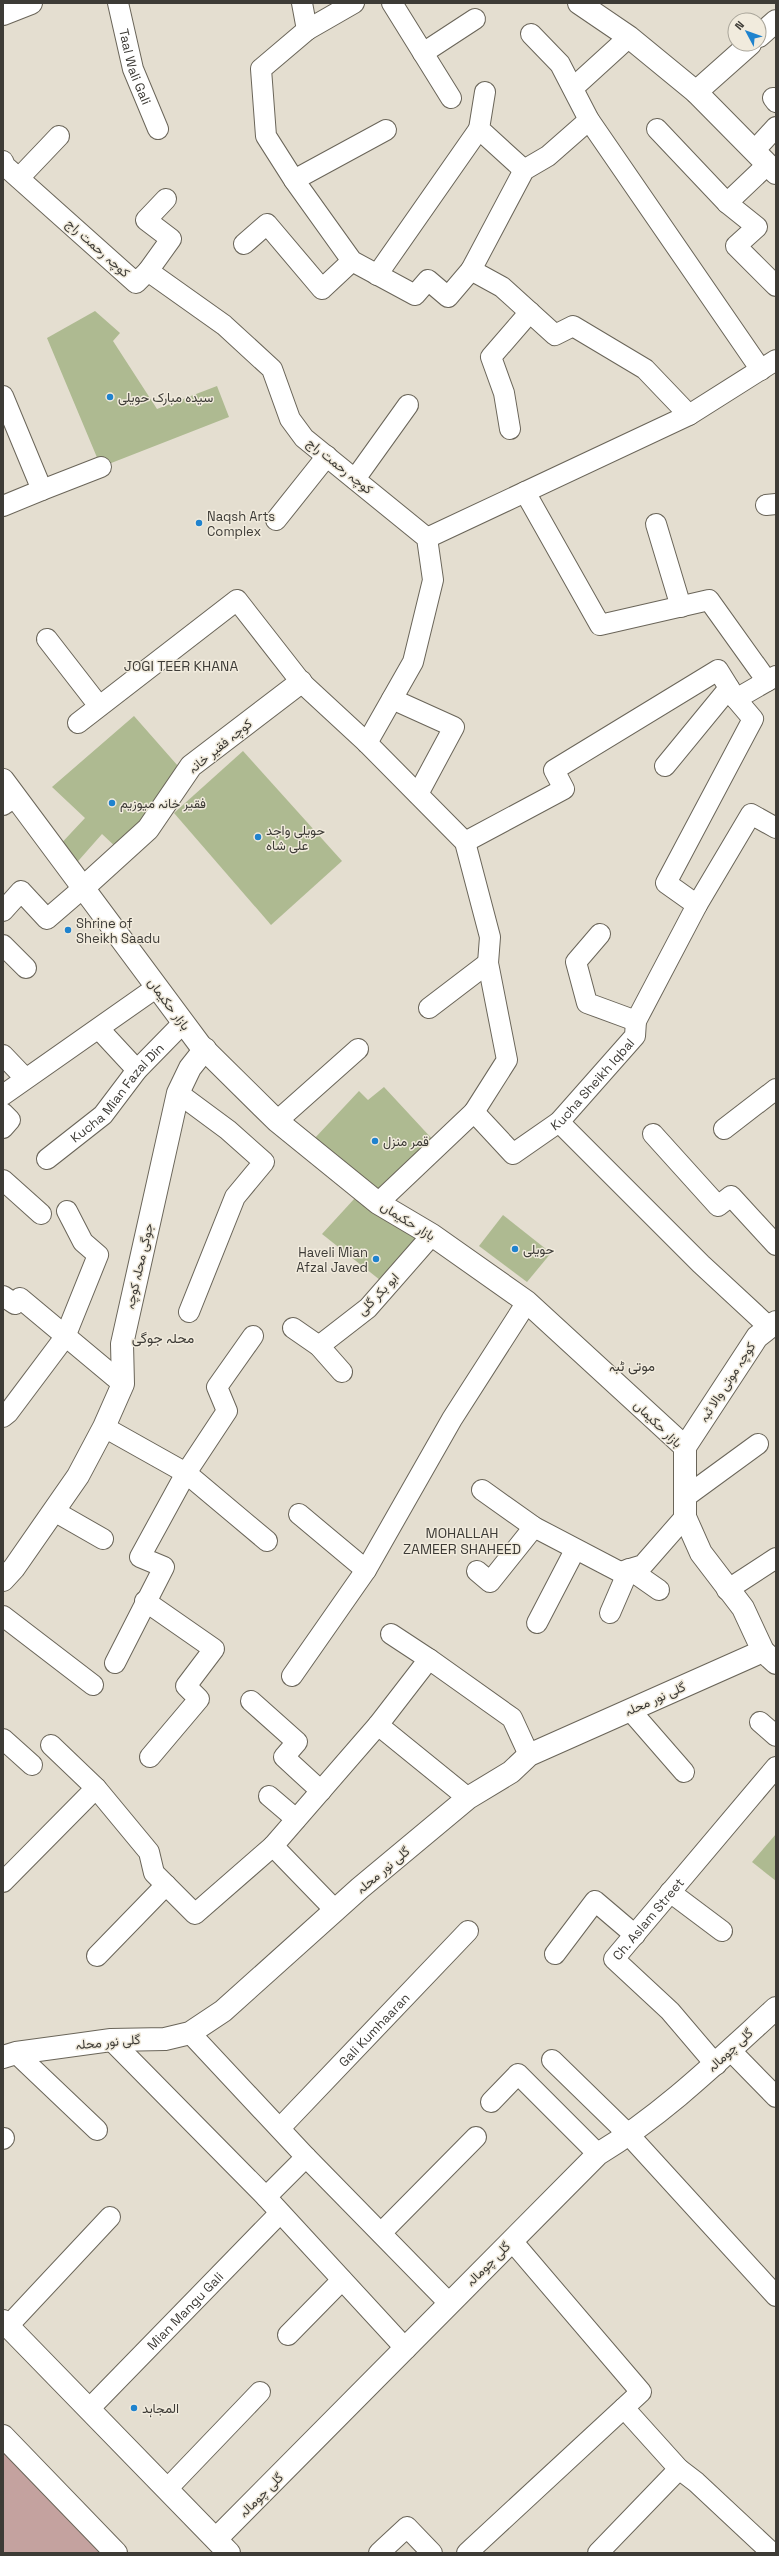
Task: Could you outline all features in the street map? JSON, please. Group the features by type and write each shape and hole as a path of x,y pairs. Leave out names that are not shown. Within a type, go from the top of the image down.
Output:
{"street":[{"path":"3,14 32,3"},
{"path":"579,3 629,37 696,92 766,163"},
{"path":"767,28 776,20"},
{"path":"696,92 741,52"},
{"name":"کوچہ فقیر خانہ","path":"83,888 148,829 191,766 301,682"},
{"name":"بازار حکیماں","path":"7,794 83,888 183,1023 205,1049 277,1121 378,1203 432,1235 527,1302 685,1446 684,1508 701,1553 727,1590 743,1608 769,1657"},
{"name":"جوگی محلہ کوچہ","path":"3,1580 14,1568 78,1476 104,1427 123,1384 122,1344 178,1093 190,1068 205,1049"},
{"name":"کوچہ موتی والا ٹبہ","path":"685,1446 757,1337 772,1324"},
{"name":"گلی نور محلہ","path":"9,2055 111,2040 165,2039 190,2033 223,2011 335,1910 468,1798 511,1772 529,1755 630,1710 769,1657"},
{"name":"گلی چومالہ","path":"223,2546 449,2303 598,2154 629,2135 723,2057 776,2008"},
{"path":"5,2324 90,2408 223,2546"},
{"path":"3,2436 116,2553"}],"lane":[{"name":"Taal Wali Gali","path":"118,3 133,69 158,129"},
{"path":"302,3 307,30"},
{"path":"354,3 307,30 261,69 266,136 294,180 352,261 415,295 428,280 448,297 471,270 524,170 548,156 589,120"},
{"path":"392,3 451,98"},
{"path":"423,53 474,19"},
{"path":"367,743 413,662 433,580 427,538 689,415 768,365 589,120 560,64 530,34"},
{"path":"573,88 629,37"},
{"path":"377,275 479,129 485,92"},
{"path":"727,203 766,163 776,127"},
{"path":"479,129 524,170"},
{"path":"657,129 727,203 757,227 736,246 776,286"},
{"path":"294,180 386,130"},
{"path":"19,178 59,136"},
{"name":"کوچہ رحمت راج","path":"3,161 5,166 136,283 148,271 224,325 272,369 290,419 304,438 427,538"},
{"path":"148,271 171,239 146,220 166,199"},
{"path":"244,244 267,224 322,289 352,261"},
{"path":"471,270 502,287 555,335 573,326 645,369 689,415"},
{"path":"510,428 504,393 491,357 530,312"},
{"path":"3,396 42,490"},
{"path":"355,479 408,405"},
{"path":"276,520 327,456"},
{"path":"3,506 101,467"},
{"path":"525,492 600,625 710,600 772,678 733,694 665,766"},
{"path":"656,524 680,607"},
{"path":"78,723 237,600 301,682 367,743 465,842 490,937 488,963 507,1060 474,1112 378,1203"},
{"path":"46,639 99,706"},
{"path":"465,842 564,789 554,770 718,670 733,694 753,719 666,883 697,905"},
{"path":"392,699 454,727 418,794"},
{"name":"Kucha Sheikh Iqbal","path":"474,1112 513,1154 559,1122 635,1036 636,1021 697,905 751,814 776,828"},
{"path":"3,911 22,891 47,919 83,888"},
{"path":"600,934 576,962 587,1003 636,1021"},
{"path":"3,945 26,968"},
{"path":"429,1008 488,963"},
{"path":"3,1095 157,987"},
{"name":"Kucha Mian Fazal Din","path":"47,1159 103,1115 137,1070 183,1023"},
{"path":"99,1029 137,1070"},
{"path":"277,1121 358,1049"},
{"path":"3,1054 26,1078"},
{"path":"724,1129 776,1089"},
{"path":"178,1093 228,1130 264,1162 235,1198 189,1312"},
{"path":"3,1113 10,1120 3,1128"},
{"path":"559,1122 701,1264 772,1324"},
{"path":"653,1134 718,1206 731,1196 776,1244"},
{"path":"3,1180 41,1214"},
{"path":"3,1417 8,1413 65,1337 98,1255 84,1242 67,1211"},
{"name":"ابو بکر گلی","path":"318,1346 368,1308 432,1235"},
{"path":"3,1296 15,1304 20,1298 123,1384"},
{"path":"292,1676 366,1570 452,1419 527,1302"},
{"path":"293,1328 318,1346 342,1372"},
{"path":"115,1663 145,1601 164,1567 140,1557 186,1473 227,1411 217,1387 253,1336"},
{"path":"104,1427 186,1473 267,1542"},
{"path":"482,1490 534,1527 575,1550 620,1572 643,1565 684,1508 758,1444"},
{"path":"54,1511 103,1539"},
{"path":"299,1514 366,1570"},
{"path":"477,1571 490,1582 534,1527"},
{"path":"537,1623 575,1550"},
{"path":"727,1590 776,1558"},
{"path":"629,1569 659,1590"},
{"path":"610,1613 629,1569"},
{"path":"145,1601 214,1649 186,1686 199,1700 150,1757"},
{"path":"3,1616 93,1685"},
{"path":"391,1634 512,1718 529,1755"},
{"path":"51,1745 96,1788 148,1852 154,1873 195,1914 273,1846 378,1725 428,1659"},
{"path":"251,1701 297,1742 284,1757 321,1791"},
{"path":"630,1710 684,1772"},
{"path":"760,1722 776,1736"},
{"path":"378,1725 468,1798"},
{"path":"3,1739 32,1765"},
{"name":"Ch. Aslam Street","path":"723,2057 670,2011 614,1959 776,1767"},
{"path":"3,1882 96,1788"},
{"path":"269,1796 296,1819"},
{"path":"273,1846 335,1910"},
{"path":"97,1956 166,1885"},
{"path":"670,1892 722,1931"},
{"path":"555,1954 595,1901 635,1935"},
{"name":"Gali Kumhaaran","path":"280,2128 468,1930"},
{"path":"190,2033 306,2157 449,2303"},
{"path":"111,2040 266,2197 406,2349"},
{"path":"9,2055 97,2130"},
{"path":"723,2057 776,2097"},
{"path":"552,2060 629,2135 776,2296"},
{"path":"491,2102 518,2074 598,2154"},
{"path":"381,2233 476,2137"},
{"path":"266,2197 306,2157"},
{"name":"Mian Mangu Gali","path":"90,2408 280,2213"},
{"path":"5,2324 110,2217"},
{"path":"467,2553 641,2392 512,2241"},
{"path":"288,2335 342,2280"},
{"path":"168,2488 260,2392"},
{"path":"624,2408 679,2469 696,2482 766,2551"},
{"path":"598,2553 679,2469"},
{"path":"379,2553 407,2527 432,2553"}],"shaded area":[{"path":"3,2436 116,2553 3,2553"}],"building":[{"name":"سیدہ مبارک حویلی","path":"95,311 120,333 113,341 157,409 217,386 229,417 101,467 47,338"},
{"name":"فقیر خانہ میوزیم","path":"134,716 178,766 142,824 118,849 102,834 72,868 56,849 85,818 52,787"},
{"name":"حویلی واجد علی شاہ","path":"243,751 342,861 271,925 174,813"},
{"name":"قمر منزل","path":"384,1087 435,1142 380,1195 314,1139 359,1091 368,1100"},
{"name":"Haveli Mian Afzal Javed","path":"355,1198 416,1239 380,1280 322,1234"},
{"name":"حویلی","path":"503,1215 551,1253 527,1282 479,1246"},
{"path":"776,1834 776,1881 752,1862"}],"place":[{"name":"سیدہ مبارک حویلی","path":"110,397"},
{"name":"Naqsh Arts Complex","path":"199,523"},
{"name":"فقیر خانہ میوزیم","path":"112,803"},
{"name":"حویلی واجد علی شاہ","path":"258,837"},
{"name":"Shrine of Sheikh Saadu","path":"68,930"},
{"name":"قمر منزل","path":"375,1141"},
{"name":"حویلی","path":"515,1249"},
{"name":"Haveli Mian Afzal Javed","path":"376,1259"},
{"name":"المجاہد","path":"134,2408"}],"district":[{"name":"JOGI TEER KHANA","path":"181,666"},
{"name":"محلہ جوگی","path":"163,1338"},
{"name":"موتی ٹبہ","path":"632,1366"},
{"name":"MOHALLAH ZAMEER SHAHEED","path":"462,1542"}]}
